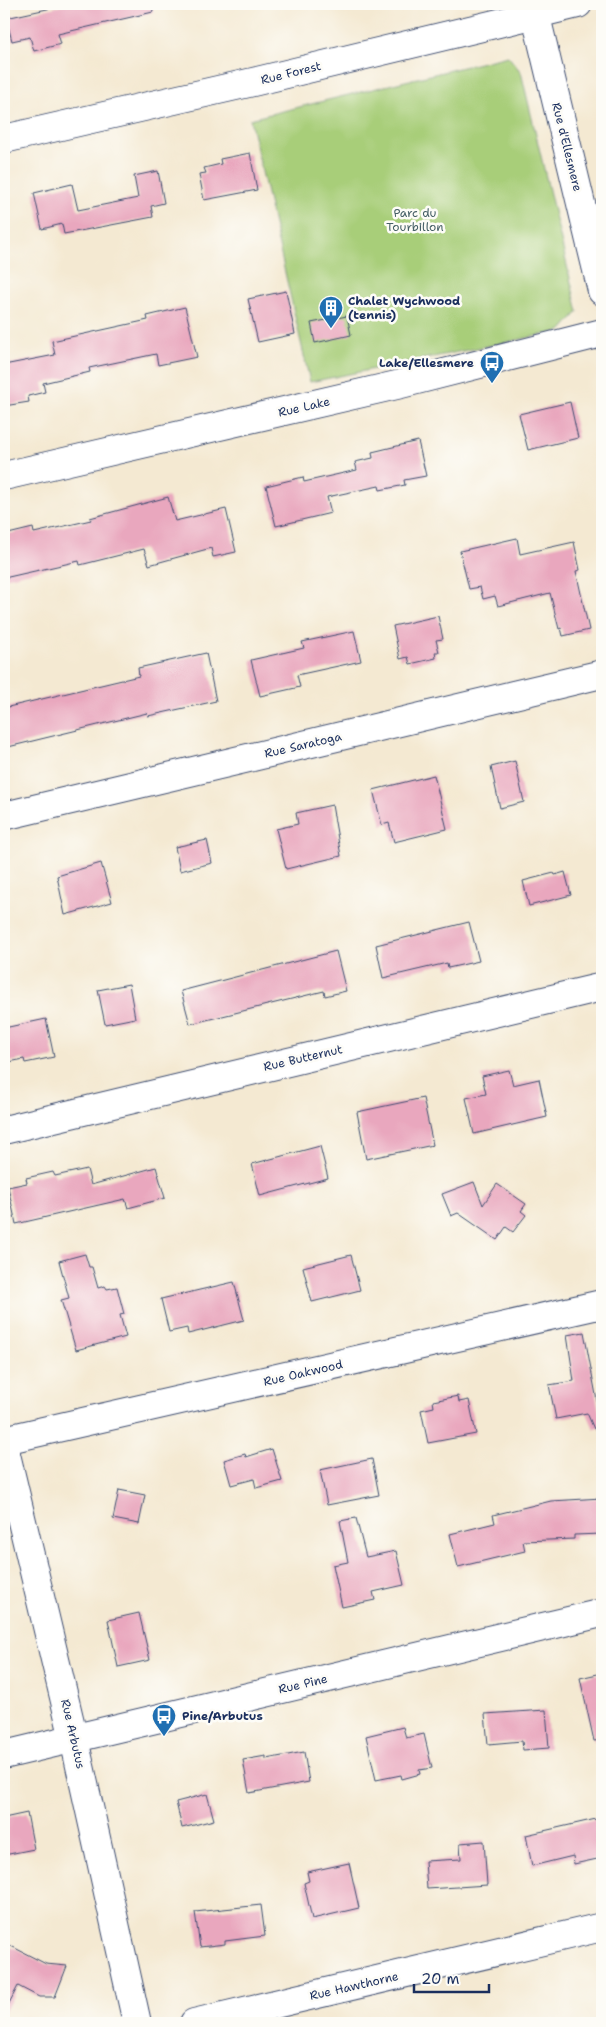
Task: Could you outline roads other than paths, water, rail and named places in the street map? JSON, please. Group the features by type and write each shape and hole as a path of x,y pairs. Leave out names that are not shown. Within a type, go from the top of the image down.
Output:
{"street":[{"name":"Rue Forest","path":"4,139 253,82 534,9 578,4"},
{"name":"Rue d'Ellesmere","path":"534,9 602,291"},
{"name":"Rue Lake","path":"4,476 401,384 602,333"},
{"name":"Rue Saratoga","path":"4,816 602,674"},
{"name":"Rue Butternut","path":"4,1130 602,986"},
{"name":"Rue Oakwood","path":"4,1440 602,1304"},
{"name":"Rue Arbutus","path":"4,1446 74,1739 137,2023"},
{"name":"Rue Pine","path":"4,1756 602,1613"},
{"name":"Rue Hawthorne","path":"194,2023 602,1927"}],"place":[{"name":"Chalet Wychwood (tennis)","path":"331,329"},
{"name":"Lake/Ellesmere","path":"492,384"},
{"name":"Pine/Arbutus","path":"164,1737"}],"park label":[{"name":"Parc du Tourbillon","path":"415,220"}]}
